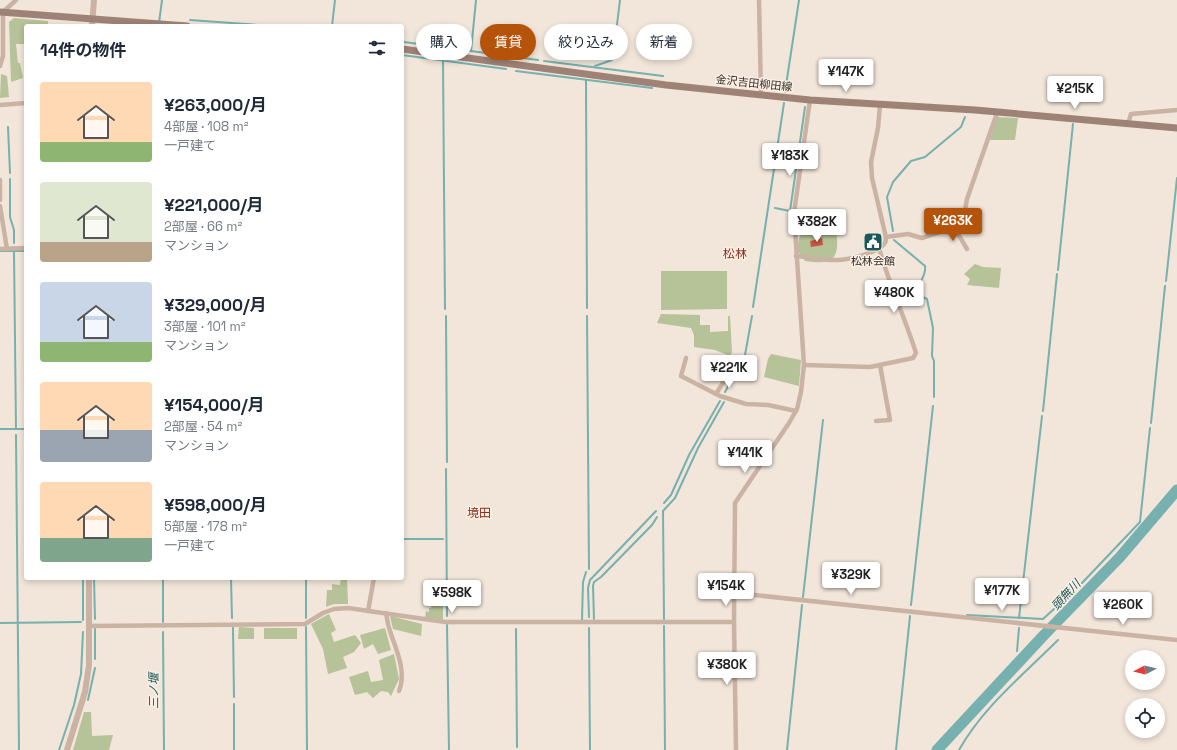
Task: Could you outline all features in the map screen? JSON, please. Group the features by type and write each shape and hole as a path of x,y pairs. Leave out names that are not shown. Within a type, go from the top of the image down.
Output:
{"main road":[{"path":"1,12 92,22 154,24"},
{"name":"金沢吉田柳田線","path":"404,50 666,85 810,100 997,113 1177,128"}],"street":[{"path":"0,66 3,56 1,12 16,0"},
{"path":"92,22 94,0"},
{"path":"759,0 761,95"},
{"path":"736,750 734,622 735,504 796,411 804,365 794,213 810,100"},
{"path":"0,105 24,103"},
{"path":"796,256 847,260 879,248 884,244 886,237 872,178 880,105"},
{"path":"1128,124 1131,114 1177,110"},
{"path":"886,237 908,234 922,238 954,227 963,220 967,199 997,113"},
{"path":"0,180 0,200"},
{"path":"0,206 7,249"},
{"path":"954,227 967,249"},
{"path":"0,249 24,248"},
{"path":"804,365 858,368 912,358 916,354 879,248"},
{"path":"686,358 681,376 716,394 746,404 768,405 796,411"},
{"path":"876,421 890,420 880,365"},
{"path":"716,394 727,376"},
{"path":"67,750 85,692 89,665 89,580"},
{"path":"368,611 374,580"},
{"path":"735,593 1177,640"},
{"path":"89,626 305,624 323,613 334,609 357,609 424,620 446,622 734,622"},
{"path":"386,613 389,629 400,663 402,683 399,691"}],"green space":[{"path":"14,18 48,21 48,24 24,24 24,44 16,44 18,63 20,63 23,78 11,82 9,22"},
{"path":"1,74 7,76 9,97 0,98"},
{"path":"997,117 1018,118 1015,140 990,140"},
{"path":"817,224 830,224 836,228 836,253 829,260 823,262 805,261 797,250 800,236 804,231"},
{"path":"975,264 983,267 1001,268 999,288 967,285 970,279 964,274"},
{"path":"661,271 727,271 727,309 661,310"},
{"path":"661,314 700,315 700,325 710,325 710,332 728,331 728,316 730,316 732,352 730,356 715,350 694,347 694,335 691,328 657,323"},
{"path":"771,354 801,360 799,386 764,377 768,359"},
{"path":"341,580 347,580 348,604 334,604 326,607 327,590 332,590 332,584 340,585"},
{"path":"433,601 443,603 443,620 425,618 426,611 429,612 429,608 431,608"},
{"path":"329,614 336,630 331,633 334,642 355,635 361,643 354,652 343,657 347,668 328,674 323,649 311,624"},
{"path":"390,616 422,624 421,636 393,629"},
{"path":"239,627 254,628 254,639 238,639"},
{"path":"264,628 297,628 297,639 264,639"},
{"path":"385,628 391,650 378,654 373,644 364,649 360,635"},
{"path":"394,654 399,679 391,696 388,692 381,691 373,698 367,692 355,695 349,677 368,671 371,682 383,680 379,660"},
{"path":"84,712 91,712 92,736 113,735 109,750 73,750"}],"building":[{"name":"松林会館","path":"879,237 879,244 868,246 867,240"},
{"path":"822,238 823,245 811,247 810,241"}],"waterway":[{"name":"三ノ堰","path":"159,23 162,0"},
{"path":"332,24 335,0"},
{"path":"472,41 476,0"},
{"path":"595,66 612,60 620,0"},
{"path":"785,92 799,0"},
{"path":"190,20 244,24"},
{"path":"404,42 538,60"},
{"path":"404,55 506,69"},
{"path":"443,61 445,309"},
{"path":"544,61 663,76"},
{"path":"516,71 652,88"},
{"path":"586,80 587,308"},
{"path":"753,307 784,103"},
{"path":"775,208 790,211 805,107"},
{"path":"893,231 887,197 893,182 911,161 925,157 961,127 965,117"},
{"path":"1058,270 1073,124"},
{"path":"8,127 10,173"},
{"path":"1166,281 1177,178"},
{"path":"10,179 10,217 14,230 14,243"},
{"path":"894,240 925,266 924,274 919,285 919,292 920,296 927,299 933,328 932,356 934,361 934,397"},
{"path":"0,251 24,251"},
{"path":"14,251 16,429"},
{"path":"1043,411 1057,274"},
{"path":"1151,423 1165,286"},
{"path":"446,316 447,462"},
{"path":"587,316 589,569"},
{"path":"725,392 745,355 752,316"},
{"path":"664,503 671,495 689,455 720,401"},
{"path":"664,619 663,511 675,498 698,448 724,402"},
{"path":"911,605 933,406"},
{"path":"1019,618 1042,416"},
{"path":"803,597 823,420"},
{"path":"1082,583 1140,522 1150,428"},
{"path":"0,429 24,429"},
{"path":"16,435 19,750"},
{"path":"446,469 447,616"},
{"name":"頭無川","path":"937,750 1044,635 1120,557 1177,490"},
{"path":"589,617 588,588 590,580 656,511"},
{"path":"594,619 594,582 601,577 652,525 657,517"},
{"path":"404,539 443,539"},
{"path":"582,620 583,582 586,572"},
{"path":"83,580 83,620"},
{"path":"94,580 95,619"},
{"name":"三ノ堰","path":"163,580 163,622"},
{"path":"231,580 232,618"},
{"path":"306,580 306,618"},
{"path":"787,750 802,605"},
{"path":"967,615 1043,619 1054,609"},
{"path":"896,750 910,616"},
{"path":"0,623 81,622"},
{"path":"447,625 449,750"},
{"path":"664,626 665,750"},
{"path":"306,627 307,750"},
{"path":"233,628 234,697"},
{"path":"589,628 590,750"},
{"path":"1017,651 1019,628"},
{"path":"95,629 95,659"},
{"path":"516,629 517,747"},
{"path":"59,750 74,705 81,674 83,632"},
{"name":"三ノ堰","path":"163,632 164,750"},
{"path":"959,750 969,734 1004,692 1058,640"},
{"path":"88,700 95,668"},
{"path":"234,704 234,750"}],"place":[{"name":"松林会館","path":"873,242"}],"district":[{"name":"松林","path":"735,254"},
{"name":"境田","path":"479,513"}]}
